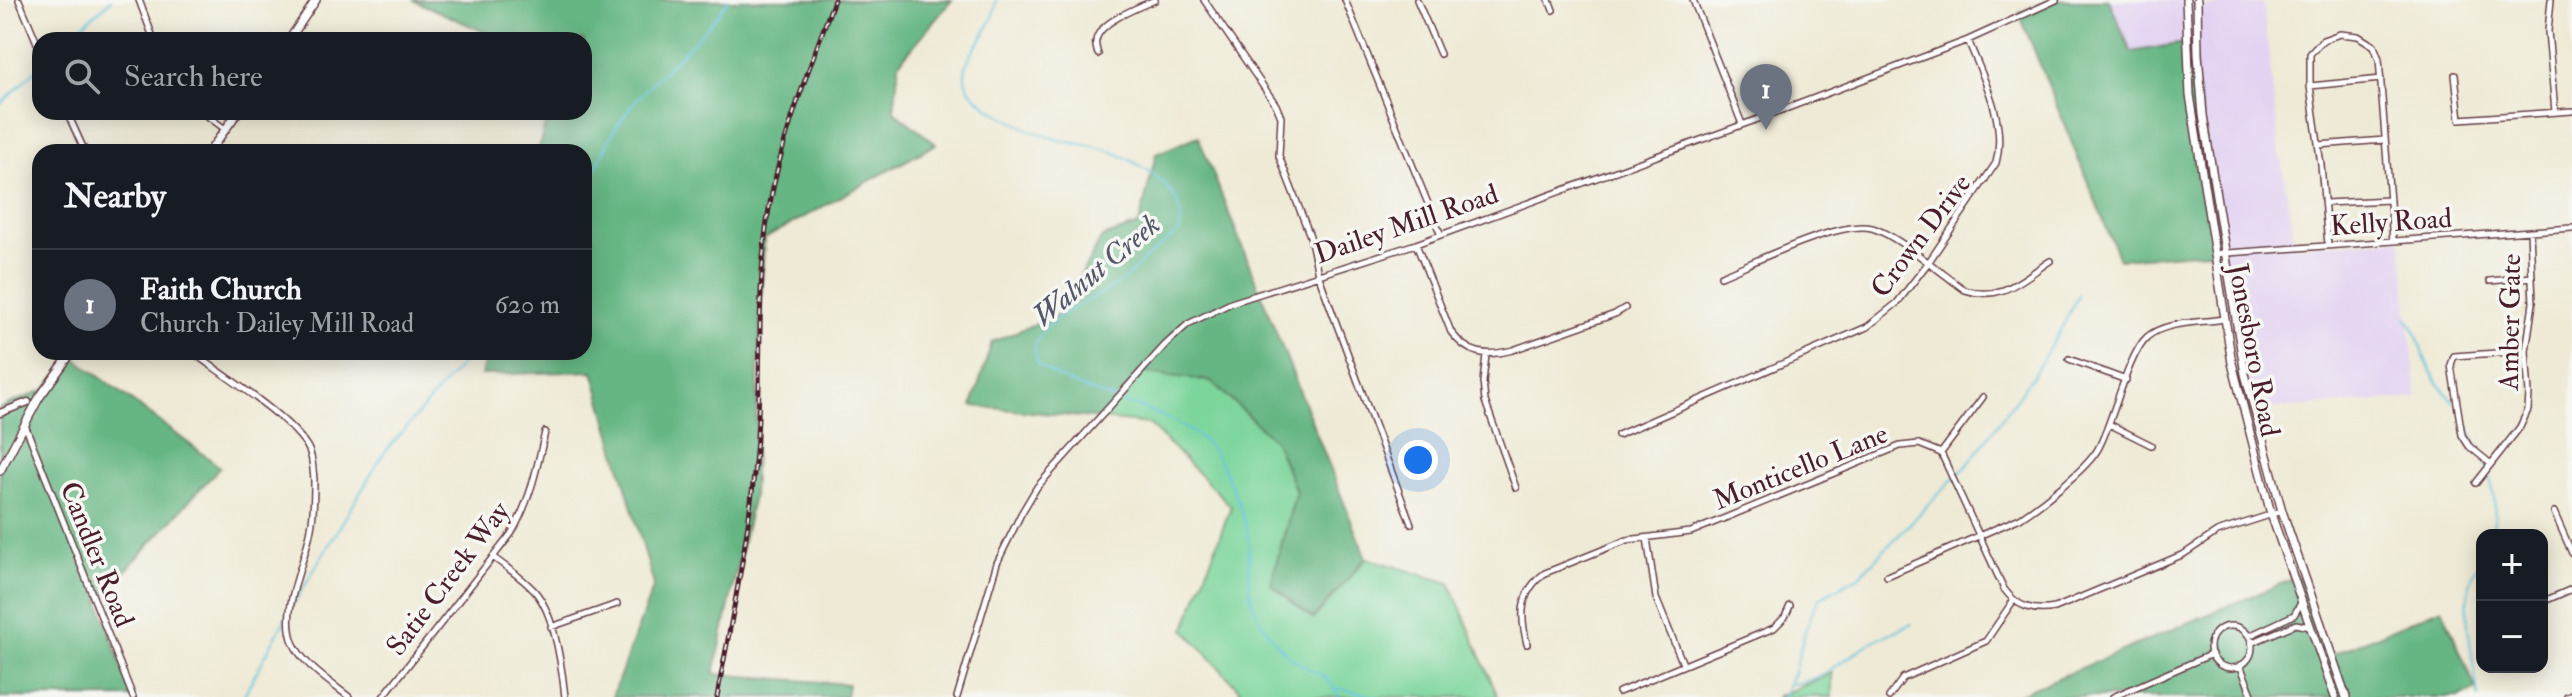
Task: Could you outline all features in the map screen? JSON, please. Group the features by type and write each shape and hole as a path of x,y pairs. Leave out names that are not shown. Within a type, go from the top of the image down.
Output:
{"main road":[{"path":"294,32 316,0"},
{"name":"Jonesboro Road","path":"2186,0 2190,95 2213,254 2241,402 2271,514 2335,697"},
{"name":"Jonesboro Road","path":"2197,0 2203,115 2245,374 2282,511 2346,697"},
{"path":"215,144 232,120"},
{"path":"0,471 39,398 66,360"}],"street":[{"path":"19,0 32,32"},
{"path":"1098,54 1095,42 1105,27 1125,12 1155,0"},
{"path":"1204,0 1276,105 1281,117 1279,156 1310,236 1318,274 1411,524"},
{"path":"1345,0 1440,233"},
{"path":"1417,0 1440,54"},
{"path":"1549,0 1553,10"},
{"path":"1693,0 1742,124"},
{"name":"Dailey Mill Road","path":"957,697 997,563 1037,487 1165,345 1188,324 1231,303 1416,244 1968,40 2056,0"},
{"path":"2551,0 2548,31 2555,112"},
{"path":"141,1 151,32"},
{"path":"2328,245 2310,86 2310,54 2323,40 2340,34 2358,36 2374,46 2379,59 2393,241"},
{"name":"Crown Drive","path":"1618,435 1867,327 1897,303 1996,163 2000,133 1968,40"},
{"path":"2455,75 2460,119 2572,111"},
{"path":"2310,86 2381,79"},
{"path":"71,120 81,144"},
{"path":"213,120 225,129"},
{"path":"2318,145 2386,140"},
{"path":"2325,203 2390,200"},
{"path":"1721,276 1822,236 1856,226 1882,232 1965,290 1988,295 2006,290 2050,261"},
{"name":"Kelly Road","path":"2213,254 2572,228"},
{"name":"Amber Gate","path":"2476,483 2520,427 2528,410 2526,351 2533,303 2530,231"},
{"path":"1416,244 1451,332 1467,349 1486,355 1513,350 1625,308"},
{"path":"2490,281 2532,277"},
{"path":"1887,576 2020,518 2036,508 2092,458 2141,344 2163,328 2224,319"},
{"path":"2491,464 2469,446 2462,435 2451,365 2454,356 2526,351"},
{"path":"1486,355 1483,382 1485,401 1516,488"},
{"path":"2069,359 2126,380"},
{"path":"203,360 256,398 298,435 309,450 314,481 311,530 292,601 291,639 306,661 349,697"},
{"path":"1983,397 1941,453 1995,573 2013,601 2029,608 2055,608 2174,559 2217,532 2282,511"},
{"path":"0,413 39,398"},
{"path":"2109,424 2151,445"},
{"name":"Candler Road","path":"25,425 133,697"},
{"name":"Satie Creek Way","path":"383,697 523,514 545,432"},
{"name":"Monticello Lane","path":"1527,644 1522,610 1528,589 1545,573 1627,540 1691,532 1900,446 1919,444 1941,453"},
{"path":"2554,512 2572,553"},
{"path":"1647,538 1656,598 1683,664"},
{"path":"493,557 539,596 551,627 565,697"},
{"path":"2544,601 2572,589"},
{"path":"1889,697 1903,678 1986,641 2013,601"},
{"path":"2250,639 2294,615 2301,602"},
{"path":"551,627 617,604"},
{"path":"1619,692 1774,628 1785,617 1790,606"},
{"path":"2250,639 2296,624 2310,627"},
{"path":"2238,627 2250,639 2251,653 2240,665 2220,665 2212,654 2211,641 2219,630 2238,627"},
{"path":"2113,697 2212,654"},
{"path":"2240,665 2253,697"}],"shaded area":[{"path":"2109,0 2194,0 2194,7 2263,3 2280,152 2295,246 2401,239 2417,398 2250,410 2220,251 2191,42 2131,52"}],"green space":[{"path":"413,0 952,0 899,63 894,111 936,144 764,239 753,495 714,674 848,684 846,697 612,697 654,585 593,371 481,375 485,360 592,360 592,144 540,144 546,120 592,120 592,32 484,32"},
{"path":"2050,0 2109,0 2131,52 2191,42 2220,251 2119,259 2019,13"},
{"path":"1198,136 1366,558 1313,619 1271,584 1296,491 1275,441 1211,381 1139,372 1102,419 972,406 992,342 1059,314 1102,237 1139,225 1156,154"},
{"path":"69,360 77,360 220,467 99,600 132,697 0,697 0,408 46,389"},
{"path":"1139,372 1212,381 1275,441 1296,491 1271,584 1313,619 1366,558 1450,583 1498,697 1246,697 1185,630 1231,506 1149,424 1102,419"},
{"path":"2299,576 2329,656 2442,608 2476,689 2460,697 2013,697"},
{"path":"1832,673 1832,697 1776,697"}],"waterway":[{"path":"75,32 111,0"},
{"path":"592,179 624,115 718,15 728,0"},
{"name":"Walnut Creek","path":"996,0 990,22 966,65 965,79 977,98 1001,115 1028,128 1056,139 1104,149 1146,169 1170,190 1181,217 1179,232 1118,284 1062,315 1044,330 1035,346 1038,364 1078,386 1165,417 1204,441 1219,461 1244,521 1249,546 1250,588 1256,612 1280,647 1299,663 1326,678 1339,697"},
{"path":"0,105 32,74"},
{"path":"1783,697 1794,672 1805,631 1821,597 1858,577 1970,462 2034,374 2078,295"},
{"path":"2406,318 2431,371 2454,402"},
{"path":"293,605 384,453 465,360"},
{"path":"2460,411 2481,452"},
{"path":"2485,461 2494,498 2492,529"},
{"path":"2476,569 2467,607 2478,697"},
{"path":"243,697 288,614"},
{"path":"1791,684 1821,675 1870,643 1912,624"},
{"path":"1336,688 1378,697"}],"railway":[{"path":"717,697 740,575 753,482 758,420 762,265 770,203 790,126 834,0"}],"place":[{"name":"Faith Church","path":"1766,130"}]}
